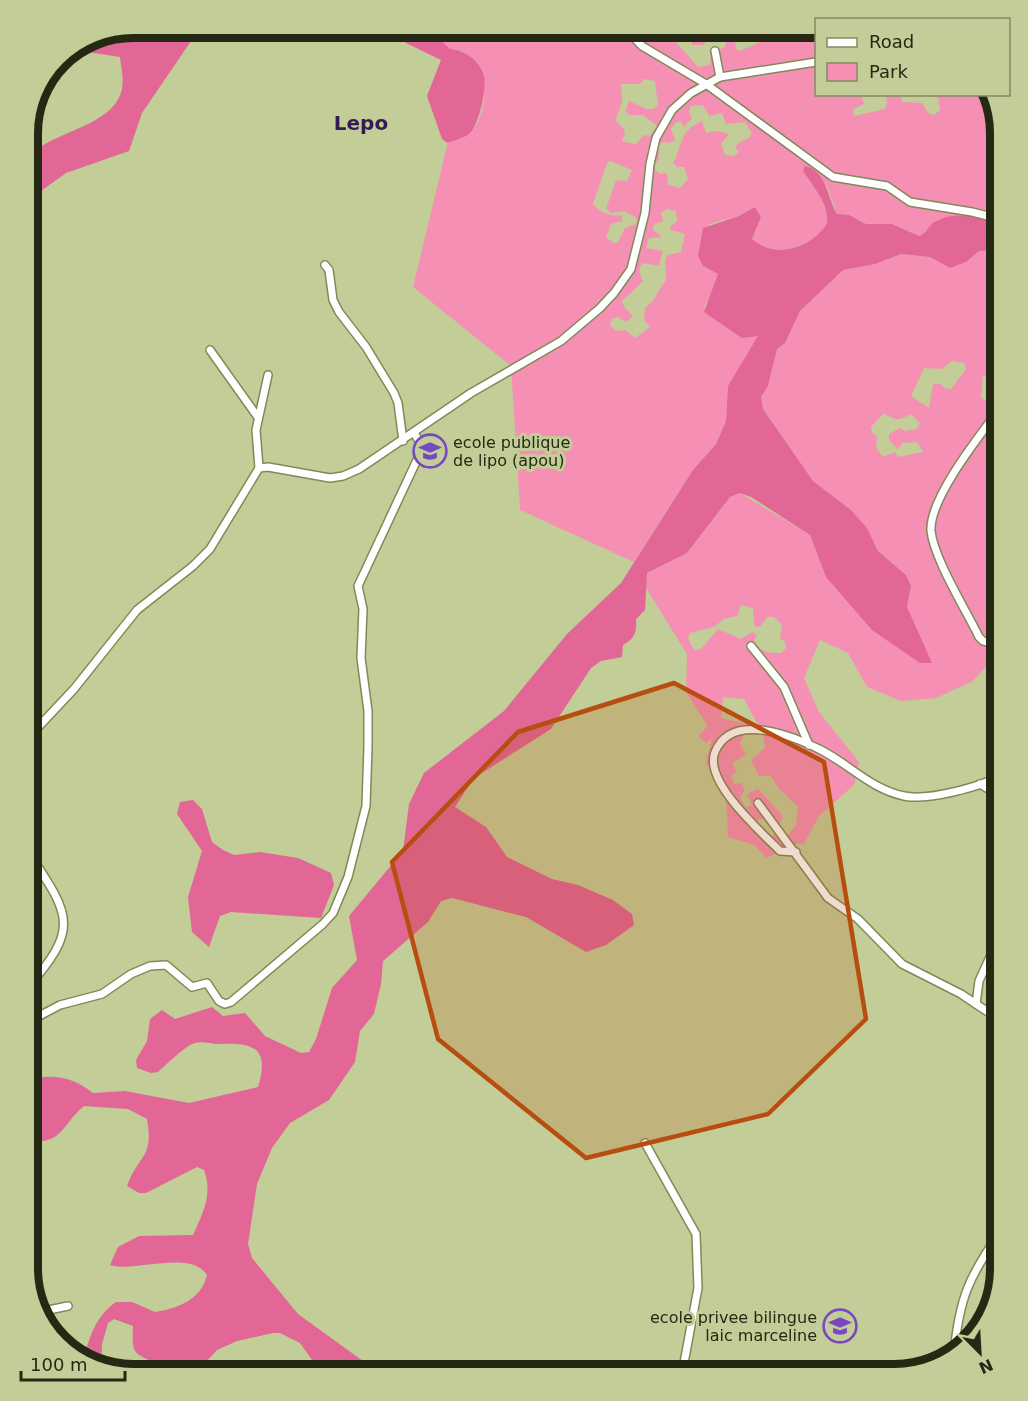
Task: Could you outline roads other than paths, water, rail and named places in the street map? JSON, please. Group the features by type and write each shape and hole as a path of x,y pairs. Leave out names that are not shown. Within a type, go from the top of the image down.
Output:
{"street":[{"path":"634,38 642,46 706,84 833,177 887,186 910,202 990,216"},
{"path":"715,51 720,77"},
{"path":"259,468 268,467 336,478 359,469 471,393 561,341 614,293 631,269 645,213 650,164 660,128 679,102 720,77 815,62"},
{"path":"325,265 329,270 333,300 339,312 366,346 394,393 398,403 403,441"},
{"path":"210,350 257,416"},
{"path":"38,727 74,689 137,610 193,566 210,549 259,468 255,437 257,416 268,375"},
{"path":"990,423 947,484 935,510 931,528 942,561 979,637 990,644"},
{"path":"38,1017 60,1005 102,994 131,974 159,964 171,969 192,987 207,983 219,1001 225,1004 231,1002 284,959 333,913 348,878 366,806 368,711 361,658 363,609 358,586 423,447 414,433"},
{"path":"751,646 784,687 809,745"},
{"path":"795,852 780,851 743,813 719,780 713,756 723,740 742,730 756,729 809,745 823,751 867,782 888,792 907,797 925,797 990,779"},
{"path":"977,784 985,785 990,790"},
{"path":"758,803 828,898 858,920 902,964 990,1014"},
{"path":"38,868 55,896 65,928 59,947 38,974"},
{"path":"976,1004 979,981 990,957"},
{"path":"645,1143 696,1234 698,1288 684,1364"},
{"path":"957,1323 969,1281 990,1247"},
{"path":"47,1310 68,1306"}],"place":[{"name":"ecole publique de lipo (apou)","path":"430,451"},
{"name":"ecole privee bilingue laic marceline","path":"840,1326"}],"district":[{"name":"Lepo","path":"361,123"}]}
